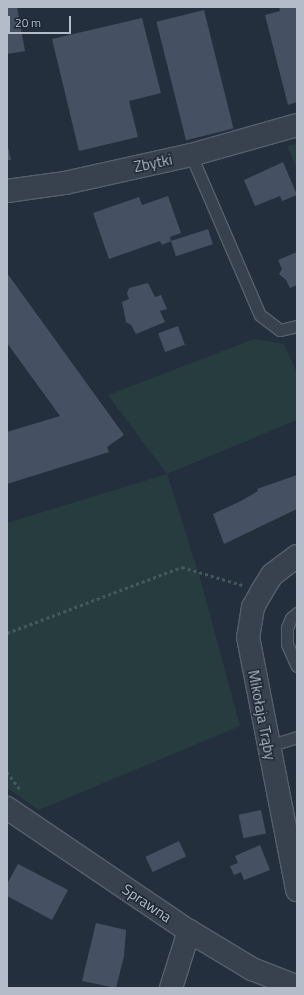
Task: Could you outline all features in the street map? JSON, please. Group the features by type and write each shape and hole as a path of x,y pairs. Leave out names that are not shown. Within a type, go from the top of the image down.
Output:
{"street":[{"name":"Zbytki","path":"7,191 65,183 191,155 297,125"},
{"name":"Mikołaja Trąby","path":"297,556 272,575 262,591 254,607 248,637 297,890"},
{"name":"Sprawna","path":"7,808 189,931 252,968 295,982"},
{"path":"171,988 189,931"}],"lane":[{"path":"191,155 260,315 280,330 297,326"},
{"path":"297,613 291,618 287,628 288,644 297,666"},
{"path":"268,746 297,736"}],"path":[{"path":"7,633 182,567 262,591"}],"green space":[{"path":"297,144 297,169 287,146"},
{"path":"254,339 284,344 297,373 297,420 167,474 108,395"},
{"path":"167,474 200,578 240,726 39,810 7,788 7,523"}],"building":[{"path":"7,7 17,7 25,51 7,54"},
{"path":"279,7 297,7 297,102 288,105 265,15 280,11"},
{"path":"204,10 234,128 186,140 156,22"},
{"path":"142,18 161,93 129,101 138,137 79,151 52,39"},
{"path":"7,143 11,160 7,160"},
{"path":"283,162 297,195 282,201 280,196 255,206 244,180"},
{"path":"168,196 181,233 170,237 171,241 162,245 160,241 109,259 93,213 139,197 142,205"},
{"path":"208,229 213,244 176,256 171,241"},
{"path":"297,252 297,285 290,288 286,280 279,274 282,269 278,260"},
{"path":"7,273 124,435 107,447 109,452 7,484 7,432 60,416 7,343"},
{"path":"148,283 155,297 161,295 167,309 160,311 165,322 136,334 131,325 126,322 122,302 129,299 127,293 129,288"},
{"path":"178,326 185,345 165,352 158,333"},
{"path":"297,475 297,509 224,544 213,514 241,501 258,491 257,489"},
{"path":"261,810 266,833 243,838 239,815"},
{"path":"179,841 186,856 153,872 145,857"},
{"path":"260,845 270,870 244,880 241,872 234,875 230,866 238,863 235,856"},
{"path":"18,864 68,890 52,920 7,896 7,884"},
{"path":"96,923 126,930 124,956 116,988 82,981"}]}
